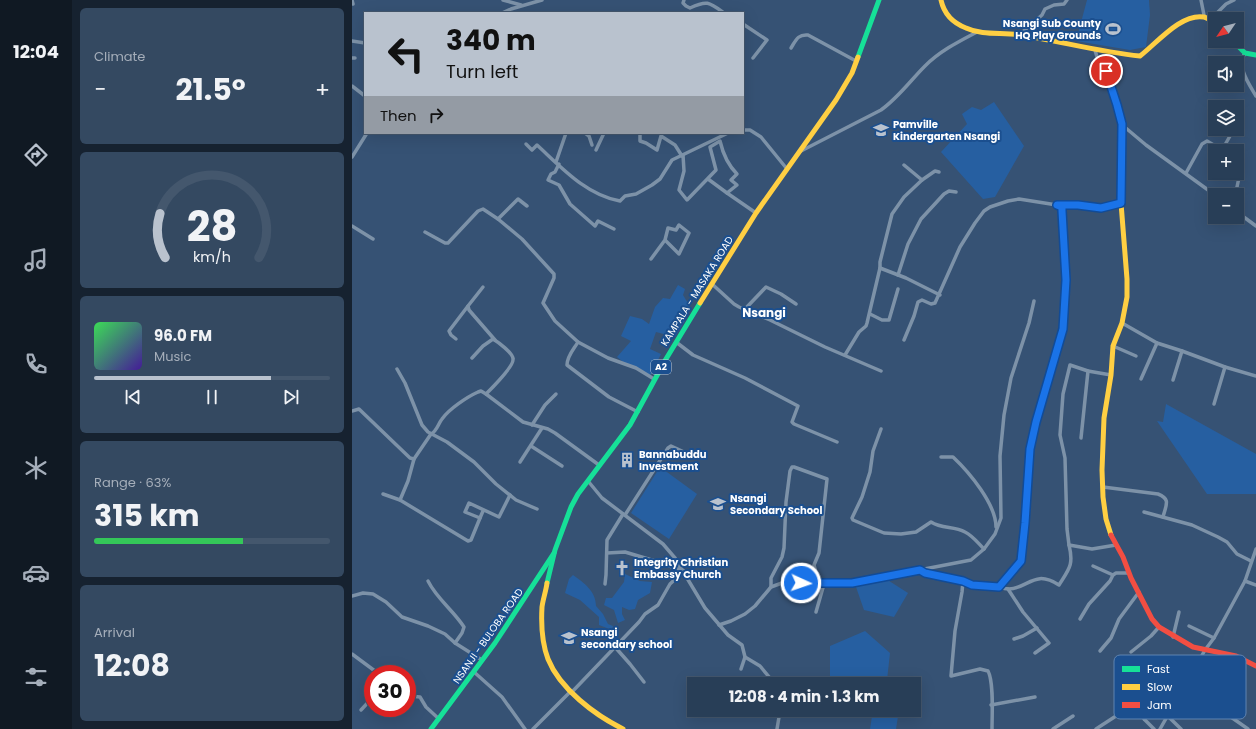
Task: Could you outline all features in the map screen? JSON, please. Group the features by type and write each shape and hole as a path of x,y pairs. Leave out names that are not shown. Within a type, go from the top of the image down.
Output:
{"main road":[{"name":"KAMPALA - MASAKA ROAD","path":"624,729 614,727 586,706 560,680 548,659 542,634 542,606 555,550 571,507 578,494 630,425 654,379 756,213 836,100 852,73 879,0"},
{"path":"941,0 943,8 949,18 977,32 1019,35 1095,50 1140,56 1148,51 1177,23 1195,15 1204,15 1208,18"},
{"path":"1240,48 1245,53 1256,55"},
{"path":"1121,203 1127,297 1122,323 1113,346 1111,375 1104,418 1102,470 1103,497 1106,519 1129,573 1152,619 1159,627 1173,637 1193,647 1232,655"},
{"name":"NSANJI - BULOBA ROAD","path":"431,729 519,609 555,550"},
{"path":"1246,661 1256,666"}],"street":[{"path":"503,0 522,5"},
{"path":"504,12 522,5 533,4 542,0"},
{"path":"684,0 683,3 690,8 704,1 711,1 723,12"},
{"path":"1019,35 1042,15 1045,9 1054,5 1064,4 1068,0"},
{"path":"1201,0 1204,15"},
{"path":"1220,12 1226,4 1234,0"},
{"path":"744,25 767,40 753,58"},
{"path":"800,151 881,110 892,102 925,66 949,47 977,32"},
{"path":"790,48 798,36 802,34 808,35 856,61"},
{"path":"352,41 364,43"},
{"path":"904,340 919,300 935,304 940,295 948,271 960,247 984,211 998,204 1019,199 1057,205 1078,205 1101,208 1121,203 1122,124 1106,71 1097,57 1095,50"},
{"path":"1245,53 1242,57 1242,68 1256,96"},
{"path":"352,86 364,95"},
{"path":"1122,124 1146,145 1208,190"},
{"path":"744,130 750,130 761,137 787,169"},
{"path":"352,158 366,134"},
{"path":"566,134 555,172 551,174 548,180 559,186 570,204 595,226 598,221 614,229"},
{"path":"586,134 589,136 592,145"},
{"path":"596,150 604,134"},
{"path":"640,134 640,141 656,150 661,136 675,145 682,155 684,171 679,190 687,200 716,170 710,148 720,141 723,154 729,166 736,174 731,180 737,185 728,193"},
{"path":"526,144 532,150 537,145 568,173 596,193 610,199 620,201 625,196 636,194 660,179 672,160 724,134"},
{"path":"1186,173 1202,144 1207,141 1222,150 1230,136"},
{"path":"904,165 922,180"},
{"path":"845,355 858,332 866,326 870,314 880,262 892,214 904,197 922,180 935,171 939,172"},
{"path":"708,179 756,213"},
{"path":"898,276 908,244 921,219 944,194 949,191 956,192"},
{"path":"498,219 518,199 527,206"},
{"path":"999,587 1021,561 1030,449 1036,422 1063,329 1066,296 1066,265 1062,207 1057,205"},
{"path":"425,232 445,244 448,244 478,210 482,209 498,219 522,239 552,270 554,278 543,303 556,321 578,342 608,358 636,368 654,379"},
{"path":"1244,217 1256,226"},
{"path":"651,259 665,240 668,228 676,230 679,225 689,233 679,254 665,240"},
{"path":"352,226 373,239"},
{"path":"880,268 906,278 940,295"},
{"path":"712,284 734,304 798,335 881,371"},
{"path":"456,340 449,330 483,287"},
{"path":"745,308 766,287 781,294 796,304"},
{"path":"870,314 882,320 889,320 898,289"},
{"path":"719,625 745,614 755,606 771,587 782,583 852,583 971,560 984,549 995,534 1001,518 1000,440 1008,388 1034,301"},
{"path":"468,306 469,310 495,340 513,357 513,362 506,372 486,394"},
{"path":"1122,323 1157,343 1225,367 1256,376"},
{"path":"472,358 487,343 493,339 495,340"},
{"path":"578,342 566,362 567,365 609,397 638,412"},
{"path":"676,342 693,355 745,378 798,406 792,422 794,424 837,442"},
{"path":"1141,379 1157,343"},
{"path":"1113,346 1136,356"},
{"path":"1174,380 1182,351"},
{"path":"920,570 925,573 963,581 972,585 1008,589 1034,579 1046,580 1059,585 1067,572 1072,558 1067,529 1065,458 1060,435 1062,394 1070,365 1088,371 1111,375"},
{"path":"1214,404 1225,367"},
{"path":"397,369 405,383 422,425 431,434 447,442 474,462 496,484 516,500 537,509"},
{"path":"1081,438 1088,371"},
{"path":"400,500 408,481 414,459 431,434 434,433 443,418 454,408 481,391 510,414 523,422 556,433 599,465"},
{"path":"532,425 545,405 556,394"},
{"path":"352,411 359,409 410,458 414,459"},
{"path":"520,462 542,428"},
{"path":"881,429 873,451 870,472 862,497 852,518 853,520 884,533 901,534 916,532 931,522 937,526 964,531 973,537 984,549"},
{"path":"531,446 562,466"},
{"path":"605,584 607,540 668,448 671,446 684,452"},
{"path":"941,457 953,457 978,485 990,505 994,516 996,525 995,534"},
{"path":"771,587 771,578 782,557 784,548 786,502 790,472 794,467 827,479 819,552 814,565 819,584"},
{"path":"588,481 602,498 663,544 676,558 701,602 728,635 742,645 745,657 741,669"},
{"path":"1103,487 1158,494 1165,497 1166,505 1163,517"},
{"path":"383,494 400,500 468,541 471,540 483,511"},
{"path":"480,518 465,512 469,503 483,511 499,517 510,495"},
{"path":"1144,512 1192,525 1227,542 1237,554 1252,561"},
{"path":"1069,545 1092,549 1116,545"},
{"path":"1201,655 1214,638 1245,581 1256,549"},
{"path":"607,553 626,552 655,560 684,571"},
{"path":"1093,566 1113,575"},
{"path":"533,729 615,647 645,614 658,604 670,584 684,571"},
{"path":"1080,619 1089,604 1110,581 1113,575 1116,573 1129,573"},
{"path":"428,581 437,596 447,604 464,627 455,643"},
{"path":"963,581 955,631 951,676 980,669 988,671 990,681 992,729"},
{"path":"1245,581 1256,585"},
{"path":"816,612 824,584"},
{"path":"1008,589 1023,612 1049,643 1035,654"},
{"path":"1100,651 1111,638 1119,619 1139,592"},
{"path":"352,596 363,593 373,594 386,602 402,617 445,634 455,643 482,660"},
{"path":"1173,637 1179,612"},
{"path":"1189,626 1214,638"},
{"path":"1131,652 1151,636 1159,627"},
{"path":"1014,639 1037,628"},
{"path":"615,647 644,682"},
{"path":"352,654 367,665"},
{"path":"745,657 760,666 769,677"},
{"path":"474,672 502,697 525,729"},
{"path":"416,697 420,697 426,706 439,719"},
{"path":"991,705 1036,697"},
{"path":"361,710 364,707"},
{"path":"1053,729 1073,716"},
{"path":"777,729 779,717"},
{"path":"1096,729 1114,717"},
{"path":"1144,719 1154,729"},
{"path":"1160,729 1166,719"},
{"path":"1171,719 1181,729"},
{"path":"1234,719 1248,729"}],"shaded area":[{"name":"Nsangi Sub County HQ Play Grounds","path":"1087,0 1149,0 1150,15 1146,47 1130,50 1076,41"},
{"path":"994,102 1024,146 995,197 983,199 941,152 967,124 962,114 972,107 981,110"},
{"path":"678,285 685,289 683,295 689,305 686,319 675,337 656,332 650,349 661,354 650,376 628,366 617,357 631,341 621,336 630,316 642,319 649,324 655,307 663,298 670,299"},
{"path":"1166,404 1256,454 1256,494 1207,494 1157,421 1163,422"},
{"path":"660,467 697,494 669,539 631,513"},
{"path":"625,574 640,581 652,582 650,593 638,600 635,609 629,610 622,607 622,614 625,620 618,623 614,610 604,605 606,598 612,598 624,582"},
{"path":"573,575 585,584 592,592 596,606 603,614 608,624 613,626 612,630 599,625 599,617 580,600 565,593 569,579"},
{"path":"886,579 908,593 894,617 864,610 856,587"},
{"path":"865,631 890,653 887,677 830,677 830,646"},
{"path":"872,717 898,717 896,729 870,729"}],"traffic: fast":[{"path":"858,57 879,0"},
{"path":"1240,48 1245,53 1256,55"},
{"path":"547,583 555,550 571,507 578,494 630,425 666,359 700,303"},
{"path":"431,729 495,643 554,553"}],"traffic: slow":[{"path":"941,0 944,10 953,21 961,26 979,32 1020,35 1110,52 1140,56 1178,24 1195,17 1208,19"},
{"path":"700,303 756,213 836,100 852,73 858,57"},
{"path":"1111,535 1106,519 1103,497 1102,470 1104,418 1111,375 1113,346 1122,323 1127,297 1121,203"},
{"path":"547,583 542,607 542,633 548,659 561,681 570,691 590,709 623,729"}],"traffic: jam":[{"path":"1111,535 1152,619 1159,627 1193,647 1231,655"},
{"path":"1246,661 1256,666"}],"place":[{"name":"Nsangi Sub County HQ Play Grounds","path":"1113,29"},
{"name":"Pamville Kindergarten Nsangi","path":"881,130"},
{"name":"Bannabuddu Investment","path":"627,460"},
{"name":"Nsangi Secondary School","path":"718,504"},
{"name":"Integrity Christian Embassy Church","path":"622,568"},
{"name":"Nsangi secondary school","path":"569,638"}],"district":[{"name":"Nsangi","path":"764,312"}],"route":[{"path":"801,583 852,583 920,570 925,573 963,581 972,585 999,587 1021,561 1030,449 1036,422 1063,329 1066,296 1066,265 1062,207 1057,205 1078,205 1101,208 1121,203 1122,124 1106,71"}]}
